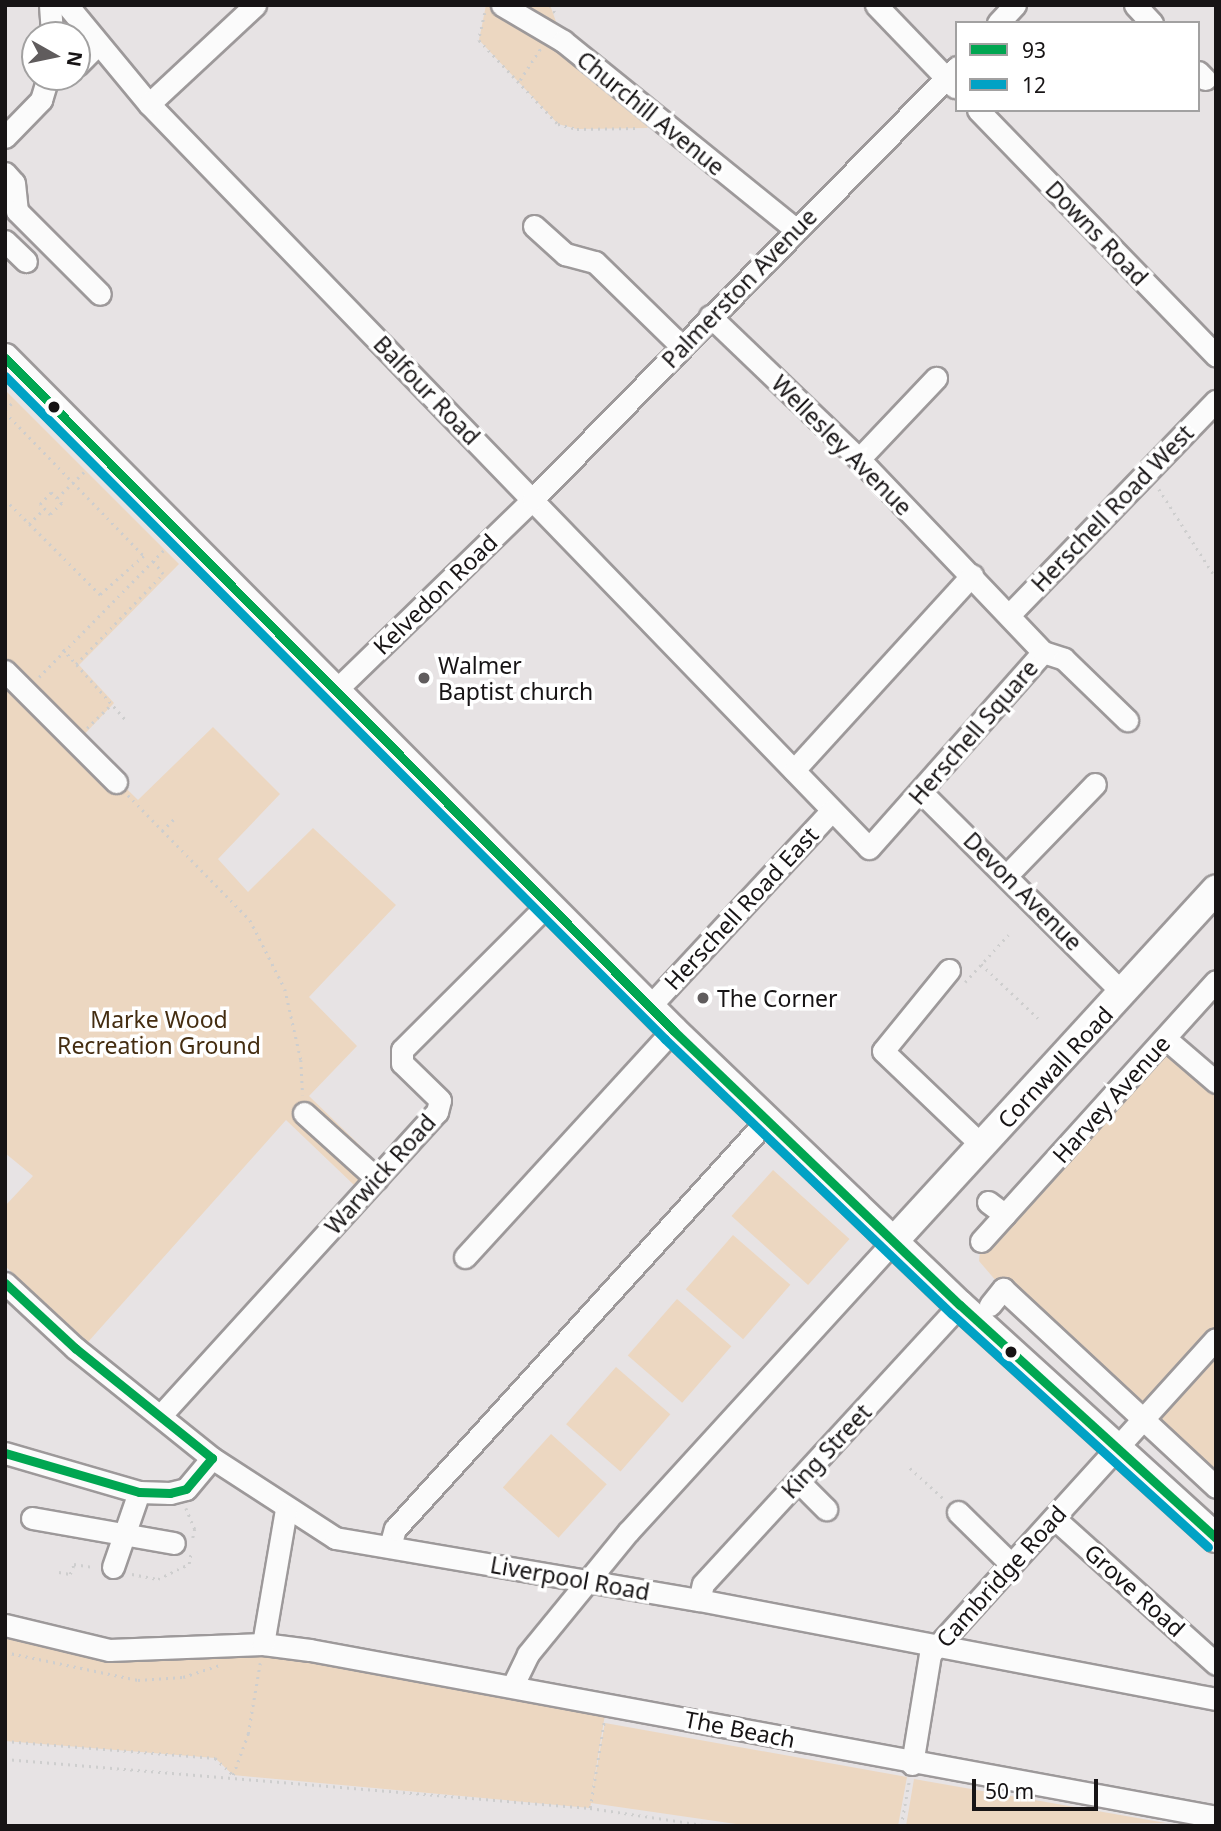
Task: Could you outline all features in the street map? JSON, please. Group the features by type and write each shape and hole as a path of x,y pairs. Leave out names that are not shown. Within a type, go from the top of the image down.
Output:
{"main road":[{"path":"5,358 181,532 673,1030 960,1305 1216,1538"},
{"name":"Cornwall Road","path":"894,1242 1216,890"}],"street":[{"name":"Balfour Road","path":"67,5 149,104 794,770"},
{"path":"149,104 255,5"},
{"name":"Churchill Avenue","path":"502,5 550,34 795,229"},
{"path":"876,5 953,78"},
{"path":"1000,21 1015,5"},
{"path":"1135,5 1150,21"},
{"path":"91,51 98,44"},
{"name":"Palmerston Avenue","path":"533,499 795,229 953,78"},
{"path":"41,100 44,91"},
{"path":"5,137 50,91"},
{"name":"Downs Road","path":"980,112 1216,356"},
{"path":"5,173 14,183 17,211 100,294"},
{"path":"534,226 565,254 595,262 681,346"},
{"path":"5,241 26,261"},
{"name":"Wellesley Avenue","path":"710,316 859,459 972,575"},
{"path":"859,459 936,378"},
{"name":"Herschell Road West","path":"1009,615 1216,401"},
{"name":"Kelvedon Road","path":"337,689 533,499"},
{"path":"794,770 972,575"},
{"name":"Herschell Square","path":"794,770 869,848 921,792 1043,652 972,575"},
{"path":"1043,652 1064,659 1127,720"},
{"path":"5,671 116,782"},
{"path":"1009,874 1095,784"},
{"name":"Devon Avenue","path":"921,792 1009,874 1123,993"},
{"name":"Herschell Road East","path":"651,1005 831,811"},
{"name":"Warwick Road","path":"161,1415 437,1112 440,1100 402,1063 402,1051 549,904"},
{"path":"954,979 883,1051 972,1137 986,1142"},
{"name":"Harvey Avenue","path":"981,1241 996,1209 1166,1039 1216,981"},
{"path":"465,1257 673,1030"},
{"path":"1166,1039 1216,1082"},
{"path":"304,1113 377,1179"},
{"path":"390,1546 395,1529 511,1418 767,1120"},
{"path":"513,1685 528,1654 591,1581 704,1438 894,1242"},
{"name":"Liverpool Road","path":"5,1283 75,1348 212,1458 286,1510 335,1538 699,1600 936,1648 1216,1699"},
{"path":"990,1305 1003,1289 1216,1487"},
{"name":"King Street","path":"699,1600 703,1584 960,1305"},
{"name":"Cambridge Road","path":"912,1764 930,1654 1216,1339"},
{"path":"5,1453 139,1492 186,1489 212,1458"},
{"path":"798,1481 826,1509"},
{"path":"113,1567 122,1534 139,1492"},
{"path":"255,1645 286,1510"},
{"path":"958,1512 1011,1564"},
{"path":"32,1518 174,1543"},
{"name":"Grove Road","path":"1054,1518 1216,1664"},
{"name":"The Beach","path":"5,1625 109,1650 255,1645 513,1685 912,1764 1216,1817"}],"path":[{"path":"486,5 479,40 520,80 558,124 577,129 647,128 656,120"},
{"path":"520,80 550,34"},
{"path":"5,412 145,556 100,595 5,500"},
{"path":"1148,471 1216,578"},
{"path":"57,498 73,482"},
{"path":"51,492 57,498 62,503 50,515 40,504 51,492"},
{"path":"29,524 44,509"},
{"path":"22,687 29,679 33,683 63,649 181,532"},
{"path":"76,664 163,574 153,561"},
{"path":"135,564 142,572"},
{"path":"120,577 129,586"},
{"path":"63,649 125,719"},
{"path":"75,740 111,705"},
{"path":"116,782 250,920 285,989 296,1035 304,1113"},
{"path":"162,831 174,819"},
{"path":"954,979 981,964 1008,935"},
{"path":"981,964 1041,1021"},
{"path":"911,1468 958,1512"},
{"path":"5,1652 110,1676 162,1681 208,1672 255,1645"},
{"path":"233,1774 248,1734 255,1645"},
{"path":"590,1808 607,1702"},
{"path":"5,1741 215,1758 233,1774"},
{"path":"5,1759 221,1778 233,1774 590,1808 710,1826"},
{"path":"901,1826 912,1764"}],"green space":[{"path":"486,5 550,5 563,41 656,120 647,128 577,129 558,124 479,40"},
{"name":"Marke Wood Recreation Ground","path":"5,390 179,564 79,665 114,703 78,741 138,800 213,727 280,794 218,859 248,892 313,828 396,905 309,997 357,1046 309,1096 376,1161 354,1185 286,1120 88,1342 5,1266 5,1206 33,1176 5,1153"},
{"path":"1166,1039 1216,1082 1216,1487 1003,1289 979,1261 981,1241"},
{"path":"773,1170 850,1239 808,1285 732,1216"},
{"path":"733,1235 790,1285 743,1339 686,1289"},
{"path":"677,1299 731,1346 682,1403 628,1356"},
{"path":"616,1367 670,1414 620,1472 566,1424"},
{"path":"551,1434 607,1484 559,1538 503,1488"},
{"path":"5,1625 68,1643 247,1647 607,1702 591,1799 605,1723 907,1777 898,1826 750,1826 591,1803 590,1808 233,1775 215,1758 5,1741"},
{"path":"914,1779 1166,1823 906,1826"}],"transit line":[{"name":"93","path":"5,358 673,1030 960,1305 1216,1538"},
{"name":"12","path":"5,376 665,1039 952,1314 1208,1547"},
{"name":"93","path":"5,1283 75,1348 212,1458 186,1489 170,1493 139,1492 5,1453"}],"place":[{"name":"Walmer Baptist church","path":"424,678"},
{"name":"The Corner","path":"703,998"}]}
